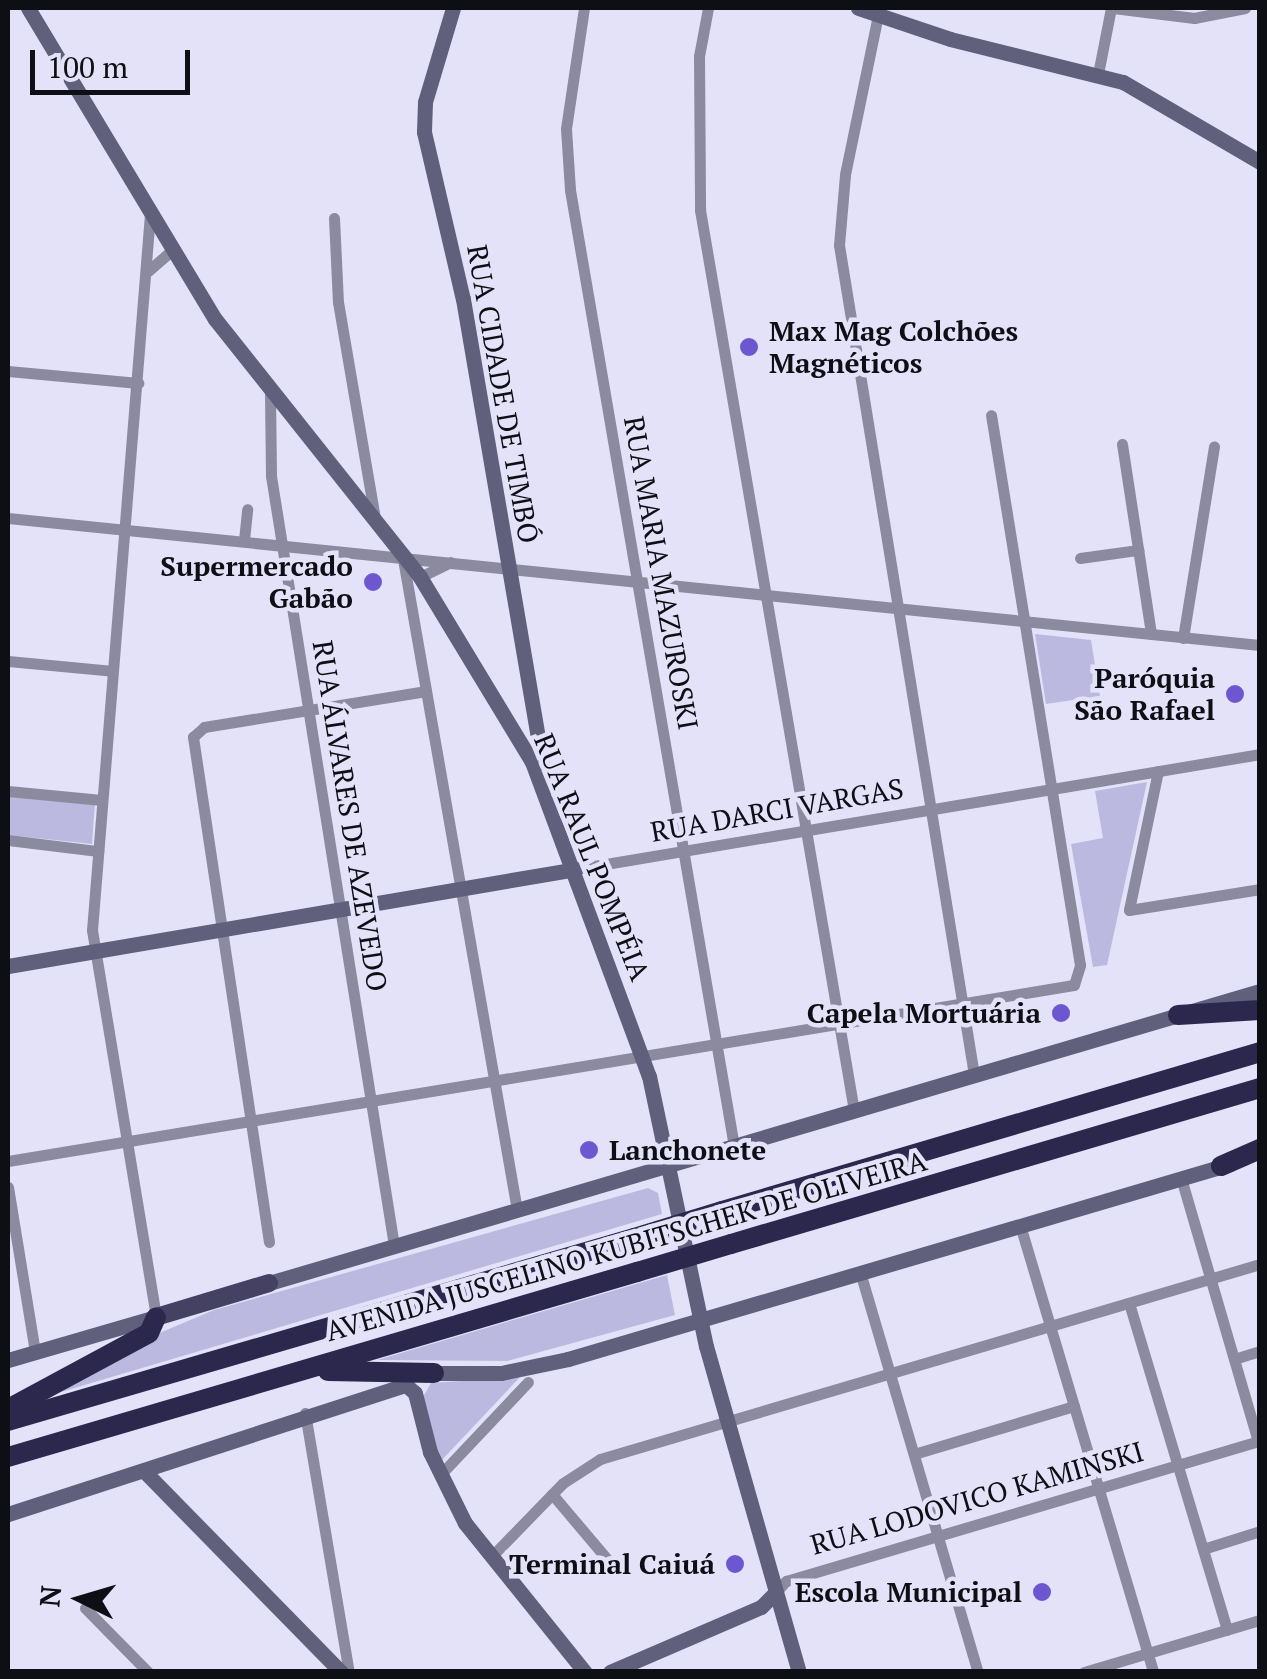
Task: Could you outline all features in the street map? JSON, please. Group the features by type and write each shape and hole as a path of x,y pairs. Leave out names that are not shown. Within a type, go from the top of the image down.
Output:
{"highway":[{"path":"1178,1015 1260,1010"},
{"name":"AVENIDA JUSCELINO KUBITSCHEK DE OLIVEIRA","path":"8,1421 1260,1052"},
{"name":"AVENIDA JUSCELINO KUBITSCHEK DE OLIVEIRA","path":"8,1458 1260,1088"},
{"path":"1221,1166 1260,1152"},
{"path":"8,1409 149,1333 156,1317"},
{"path":"292,1373 434,1372"}],"main road":[{"name":"RUA RAUL POMPÉIA","path":"28,8 172,250 270,393 420,577 516,733 547,794 643,1057 699,1320 799,1672"},
{"name":"RUA CIDADE DE TIMBÓ","path":"454,8 425,102 424,132 463,299 547,794"},
{"path":"858,8 1134,87 1260,162"},
{"path":"530,694 516,733 539,736"},
{"name":"RUA DARCI VARGAS","path":"8,966 576,869"},
{"path":"8,1360 1260,991"},
{"path":"434,1372 519,1370 1221,1166"},
{"path":"8,1514 146,1472 397,1384 415,1394 440,1476 491,1556 585,1672"},
{"path":"146,1472 345,1672"},
{"name":"RUA LODOVICO KAMINSKI","path":"610,1672 761,1607 776,1592"}],"street":[{"name":"RUA MARIA MAZUROSKI","path":"584,8 568,106 567,167 734,1146"},
{"path":"708,8 700,41 698,191 854,1111"},
{"path":"1098,74 1112,8 1194,18 1245,8"},
{"path":"890,15 845,175 839,246 974,1075"},
{"path":"150,214 93,950 156,1317"},
{"path":"334,218 338,302 376,522"},
{"path":"148,271 172,250"},
{"path":"8,371 138,383"},
{"name":"RUA ÁLVARES DE AZEVEDO","path":"270,393 269,459 281,544 394,1246"},
{"path":"8,1161 962,1005 1068,987 1078,980 1052,789 991,415"},
{"path":"1122,444 1151,634"},
{"path":"1184,638 1214,446"},
{"path":"244,540 247,509"},
{"path":"8,518 402,555 1260,646"},
{"path":"1080,558 1138,550"},
{"path":"402,555 517,1210"},
{"path":"420,577 451,562"},
{"path":"8,661 114,672"},
{"path":"268,1242 219,929 195,733 426,691"},
{"name":"RUA DARCI VARGAS","path":"576,869 1260,754"},
{"path":"1158,771 1130,910 1260,889"},
{"path":"8,791 102,800"},
{"path":"8,840 98,852"},
{"path":"1180,1178 1259,1441"},
{"path":"8,1187 35,1352"},
{"path":"1020,1226 1153,1672"},
{"path":"491,1556 552,1494 600,1459 1260,1264"},
{"path":"860,1272 978,1672"},
{"path":"1129,1303 1227,1630"},
{"path":"1234,1359 1260,1352"},
{"path":"440,1476 528,1382"},
{"path":"914,1454 1074,1406"},
{"path":"306,1413 345,1672"},
{"name":"RUA LODOVICO KAMINSKI","path":"776,1592 786,1581 1259,1441"},
{"path":"552,1494 617,1571"},
{"path":"1203,1548 1260,1532"},
{"path":"85,1608 148,1672"},
{"path":"1084,1672 1260,1620"}],"shaded area":[{"path":"1035,634 1091,640 1100,696 1046,704"},
{"path":"1147,782 1107,965 1093,967 1071,844 1103,838 1095,791"},
{"path":"8,795 95,803 92,844 8,835"},
{"path":"648,1188 658,1193 662,1214 61,1392 157,1334 214,1310"},
{"path":"667,1275 675,1315 507,1361 377,1360"},
{"path":"520,1377 440,1462 423,1397 431,1383"}],"place":[{"name":"Max Mag Colchões Magnéticos","path":"749,347"},
{"name":"Supermercado Gabão","path":"373,582"},
{"name":"Paróquia São Rafael","path":"1235,694"},
{"name":"Capela Mortuária","path":"1061,1013"},
{"name":"Lanchonete","path":"589,1150"},
{"name":"Terminal Caiuá","path":"735,1564"},
{"name":"Escola Municipal","path":"1042,1592"}]}
